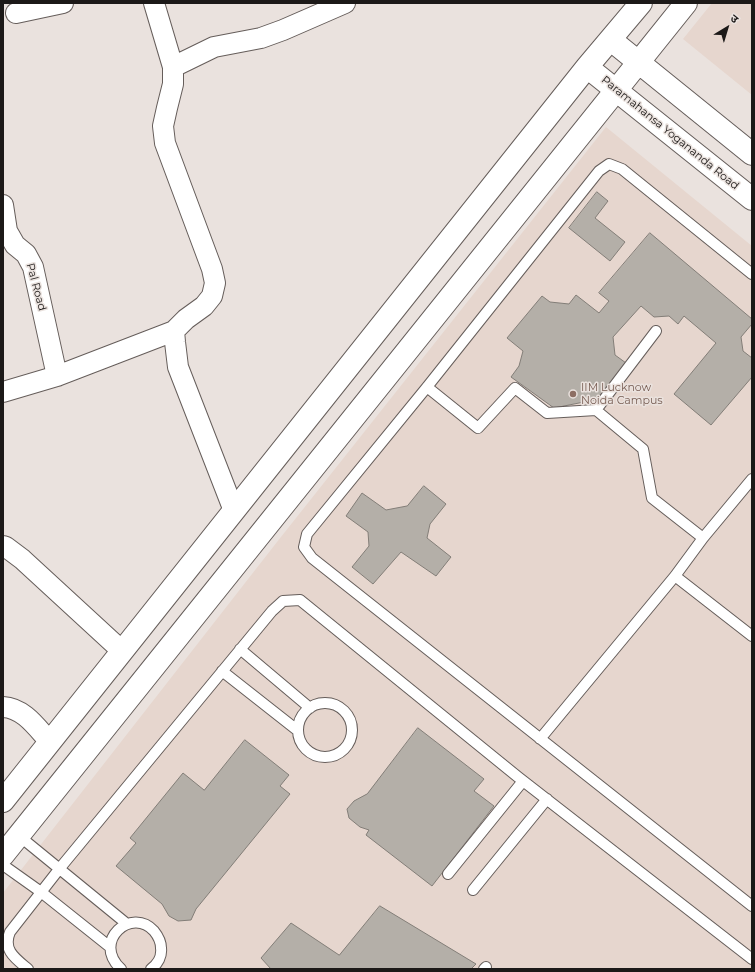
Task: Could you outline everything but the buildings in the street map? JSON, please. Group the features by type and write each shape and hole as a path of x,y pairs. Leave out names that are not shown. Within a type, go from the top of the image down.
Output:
{"street":[{"path":"16,13 63,3"},
{"path":"3,392 57,376 174,331 186,319 204,306 212,296 215,283 212,269 165,143 163,126 166,108 173,84 173,67 154,3"},
{"path":"173,67 214,47 261,38 345,3"},
{"path":"3,801 588,67 641,3"},
{"path":"3,855 686,3"},
{"path":"611,40 752,154"},
{"name":"Paramahansa Yogananda Road","path":"588,67 752,199"},
{"name":"Pal Road","path":"3,205 7,230 16,245 26,254 33,267 57,376"},
{"path":"174,331 178,367 234,511 261,533"},
{"path":"3,546 6,546 22,559 122,651"},
{"path":"3,707 11,707 26,716 50,742"}],"lane":[{"path":"752,274 622,169 609,164 599,171 428,387 307,534 304,547 312,558 752,906"},
{"path":"596,410 656,331"},
{"path":"428,387 478,428 515,388 547,413 596,410 643,449 652,498 703,538"},
{"path":"540,739 675,576 703,538 752,478"},
{"path":"675,576 752,636"},
{"path":"28,969 11,953 7,939 10,932 60,868 272,611 284,602 300,600 523,781 752,959"},
{"path":"240,649 310,708"},
{"path":"222,671 297,730"},
{"path":"318,704 336,706 343,711 349,719 352,727 348,744 335,756 317,756 309,753 303,747 297,730 299,721 310,708 318,704"},
{"path":"448,874 523,781"},
{"path":"473,890 547,799"},
{"path":"18,835 128,924"},
{"path":"3,865 41,892 110,948"},
{"path":"121,969 115,964 111,956 110,948 112,940 115,933 120,928 128,924 136,923 144,924 152,929 158,935 161,943 159,960 151,969"}],"shaded area":[{"path":"712,3 752,3 752,95 683,39"},
{"path":"606,127 752,246 752,969 3,969 3,893 277,542"}],"place":[{"name":"IIM Lucknow Noida Campus","path":"573,394"}]}
